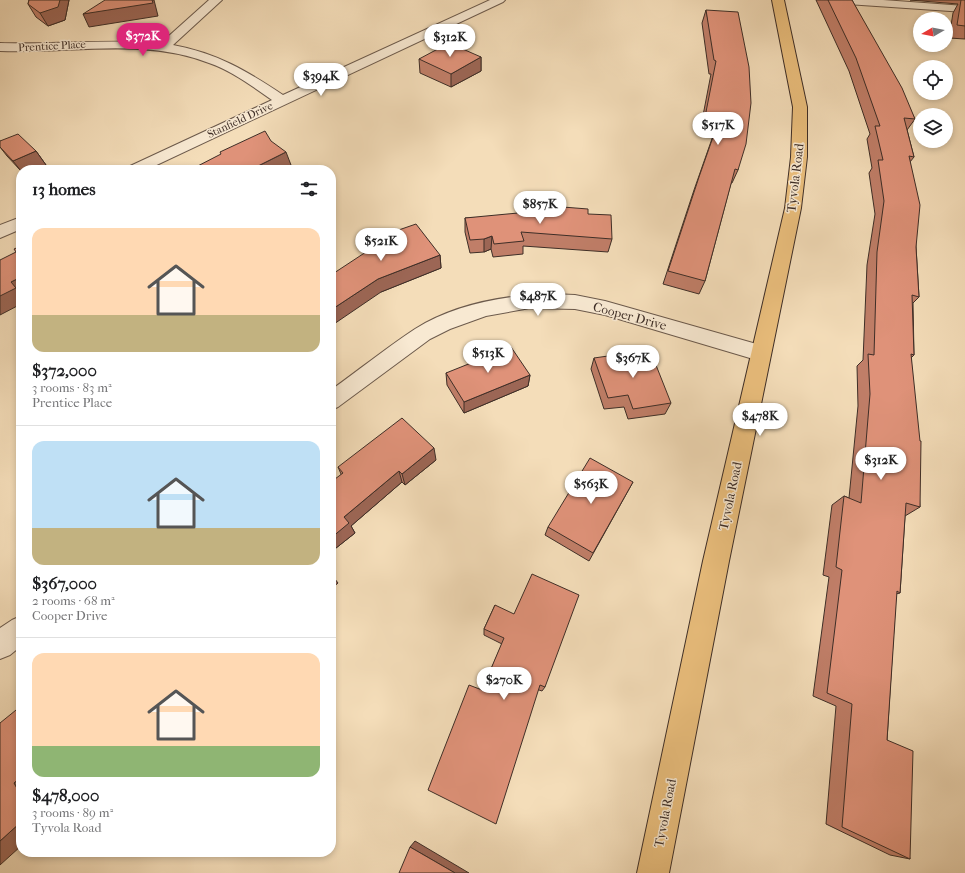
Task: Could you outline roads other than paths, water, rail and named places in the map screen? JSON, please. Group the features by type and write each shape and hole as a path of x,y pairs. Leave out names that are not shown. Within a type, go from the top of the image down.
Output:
{"main road":[{"name":"Tyvola Road","path":"653,873 760,353 793,208 800,138 800,107 778,0"}],"street":[{"path":"164,47 216,0"},
{"name":"Stanfield Drive","path":"144,165 499,0"},
{"path":"832,0 965,9"},
{"name":"Prentice Place","path":"0,47 16,48 97,44 164,47 214,60 241,74 282,101"},
{"path":"0,232 16,224"},
{"name":"Cooper Drive","path":"336,397 423,334 472,312 489,307 524,302 561,301 597,306 760,353"},
{"path":"0,645 16,633"}]}
